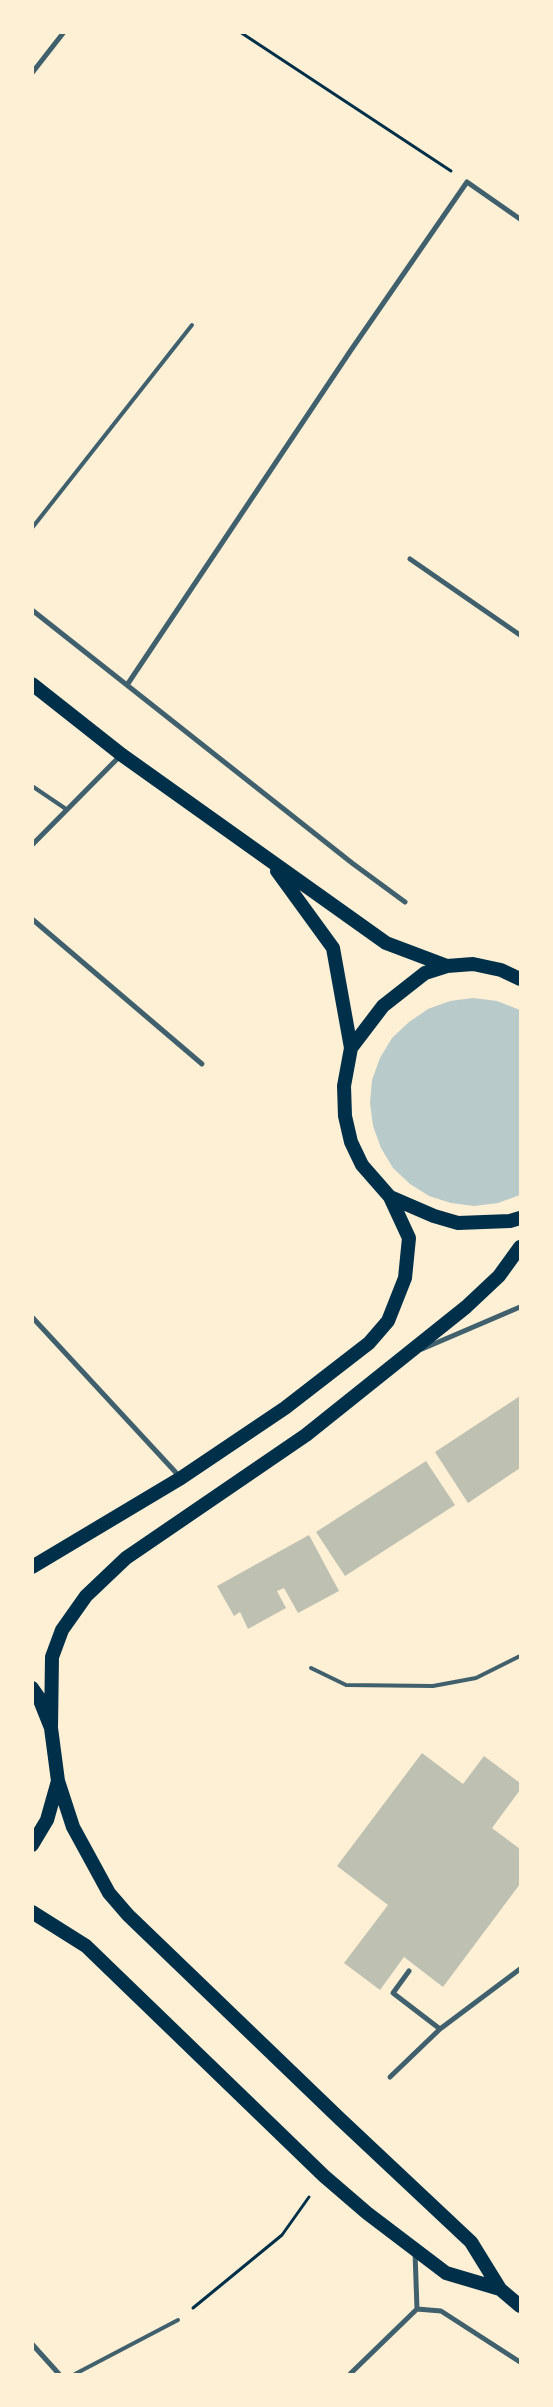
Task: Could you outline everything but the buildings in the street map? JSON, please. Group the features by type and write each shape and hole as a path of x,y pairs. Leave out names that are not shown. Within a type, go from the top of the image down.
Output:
{"highway":[{"path":"32,684 122,755 386,943 447,966"},
{"path":"32,1567 181,1478 285,1408 370,1343 388,1321 405,1278 409,1238 390,1197 362,1164 351,1142 347,1124 344,1086 352,1048 333,948 271,862"},
{"path":"352,1048 383,1006 425,973 447,966 473,964 501,970 520,979"},
{"path":"390,1197 434,1216 458,1223 510,1221 520,1218"},
{"path":"520,1247 499,1276 466,1308 306,1435 126,1558 86,1596 62,1630 52,1657 51,1728 58,1781 73,1827 109,1893 128,1916 332,2112 471,2242 500,2289 520,2306"},
{"path":"32,1688 39,1698 51,1728"},
{"path":"32,1845 48,1820 58,1781"},
{"path":"32,1912 86,1946 324,2176 414,2251 446,2273 500,2289"}],"street":[{"path":"32,73 64,32"},
{"path":"127,684 352,350 468,182 520,219"},
{"path":"410,558 520,635"},
{"path":"32,610 352,863 406,902"},
{"path":"32,846 66,809 122,755"},
{"path":"32,919 202,1064"},
{"path":"404,1357 520,1307"},
{"path":"32,1318 181,1478"},
{"path":"390,2077 440,2029 520,1969"},
{"path":"409,1971 393,1993 440,2029"},
{"path":"350,2374 417,2309 414,2251"},
{"path":"417,2309 441,2311 520,2362"},
{"path":"32,2344 59,2374"}],"lane":[{"path":"32,528 192,325"},
{"path":"32,786 66,809"},
{"path":"311,1668 346,1685 433,1686 476,1678 520,1656"},
{"path":"75,2374 178,2320"}],"path":[{"path":"240,32 468,182"},
{"path":"178,2320 282,2235 324,2176"}],"shaded area":[{"path":"473,998 497,1001 520,1010 520,1195 498,1203 474,1206 451,1203 429,1196 410,1184 393,1168 381,1148 373,1126 370,1103 372,1080 380,1058 392,1038 409,1022 428,1009 450,1001"}]}
